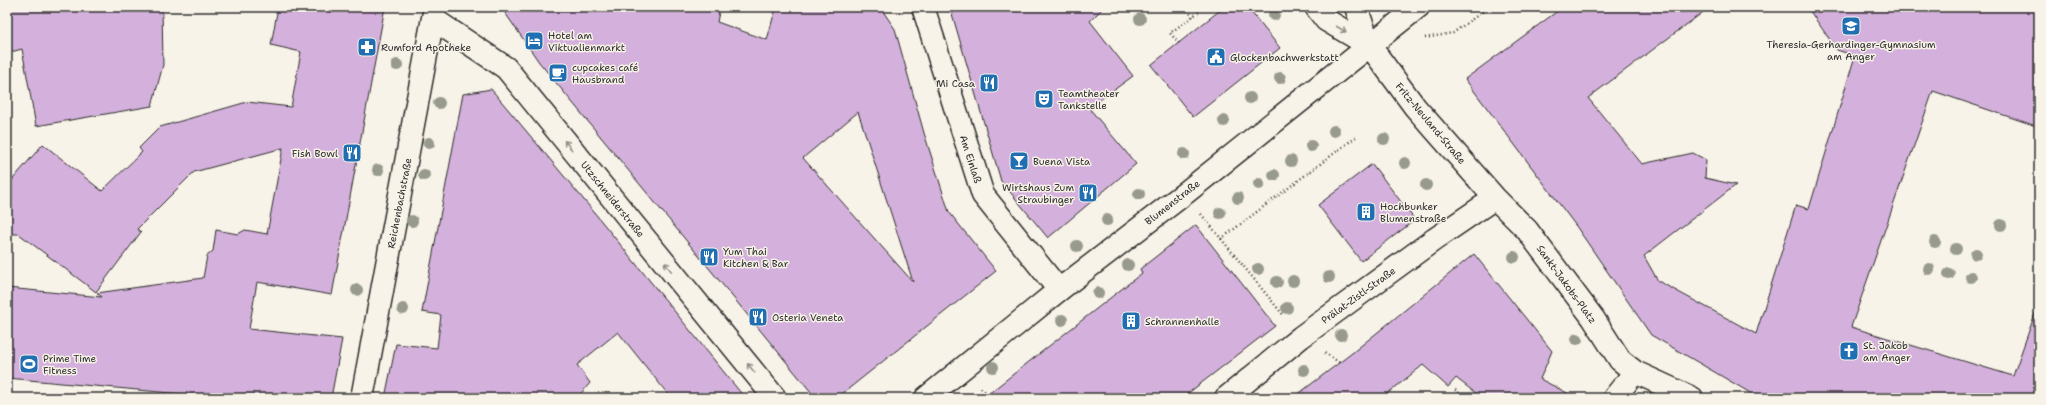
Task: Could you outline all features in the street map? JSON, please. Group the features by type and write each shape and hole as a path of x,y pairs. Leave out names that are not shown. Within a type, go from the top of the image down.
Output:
{"street":[{"name":"Am Einlaß","path":"923,7 983,195 1058,290"},
{"path":"1316,7 1326,20 1370,46"},
{"path":"1356,7 1370,46"},
{"name":"Blumenstraße","path":"926,398 1058,290 1184,194 1418,7"},
{"name":"Reichenbachstraße","path":"362,398 434,13"},
{"name":"Utzschneiderstraße","path":"434,13 506,68 775,398"},
{"name":"Fritz-Neuland-Straße","path":"1370,46 1415,107 1495,198"},
{"name":"Prälat-Zistl-Straße","path":"1226,398 1301,337 1435,239 1495,198"},
{"name":"Sankt-Jakobs-Platz","path":"1495,198 1527,230 1628,366"},
{"path":"1614,398 1628,366 1692,398"}],"path":[{"path":"1185,7 1192,17"},
{"path":"1453,33 1489,7"},
{"path":"1179,43 1170,33 1200,11"},
{"path":"1221,239 1357,136"},
{"path":"1184,194 1301,337"},
{"path":"1455,390 1466,398"}],"building":[{"path":"7,7 162,7 163,65 152,106 36,126 22,49 7,53"},
{"path":"278,7 385,7 332,295 257,282 249,329 342,339 331,398 225,398 7,378 7,288 102,297 97,293 203,278 207,256 213,251 216,230 238,234 245,230 267,234 283,148 194,172 137,229 141,232 96,292 19,234 7,234 7,186 43,144 102,191 142,152 139,148 160,127 247,102 291,107 301,52 271,45"},
{"path":"501,7 720,7 717,22 767,40 776,7 880,7 895,29 924,133 949,212 996,271 837,398 816,398 539,62","holes":["858,112 913,282 803,158"]},
{"path":"950,7 1104,7 1090,21 1133,76 1089,108 1136,164 1048,238 1001,181"},
{"name":"Glockenbachwerkstatt","path":"1224,7 1247,7 1280,48 1193,117 1151,65"},
{"path":"1563,7 1710,7 1588,98 1642,164 1693,153 1706,160 1705,178 1736,185 1644,256 1658,281 1756,334 1796,205 1809,209 1855,56 1837,50 1807,7 2039,7 2039,127 1933,91 1851,327 2013,376 2036,311 2039,312 2039,398 1759,398 1651,335 1576,226 1465,79"},
{"path":"491,89 589,206 745,398 671,398 618,332 577,365 590,383 577,398 385,398 396,344 437,348 441,315 422,312 463,94"},
{"name":"Hochbunker Blumenstraße","path":"1372,164 1415,220 1361,261 1318,205"},
{"name":"Schrannenhalle","path":"1196,225 1275,326 1182,398 983,398 1142,273 1140,269"},
{"path":"1474,254 1552,351 1540,379 1577,398 1482,398 1456,378 1448,387 1423,365 1382,398 1293,398 1352,353"}],"place":[{"name":"Theresia-Gerhardinger-Gymnasium am Anger","path":"1851,26"},
{"name":"Hotel am Viktualienmarkt","path":"534,41"},
{"name":"Rumford Apotheke","path":"367,47"},
{"name":"Glockenbachwerkstatt","path":"1216,57"},
{"name":"cupcakes café Hausbrand","path":"558,73"},
{"name":"Mi Casa","path":"989,83"},
{"name":"Teamtheater Tankstelle","path":"1044,99"},
{"name":"Fish Bowl","path":"352,153"},
{"name":"Buena Vista","path":"1019,161"},
{"name":"Wirtshaus Zum Straubinger","path":"1088,193"},
{"name":"Hochbunker Blumenstraße","path":"1366,212"},
{"name":"Yum Thai Kitchen & Bar","path":"709,257"},
{"name":"Osteria Veneta","path":"758,317"},
{"name":"Schrannenhalle","path":"1131,321"},
{"name":"St. Jakob am Anger","path":"1849,351"},
{"name":"Prime Time Fitness","path":"29,364"}]}
